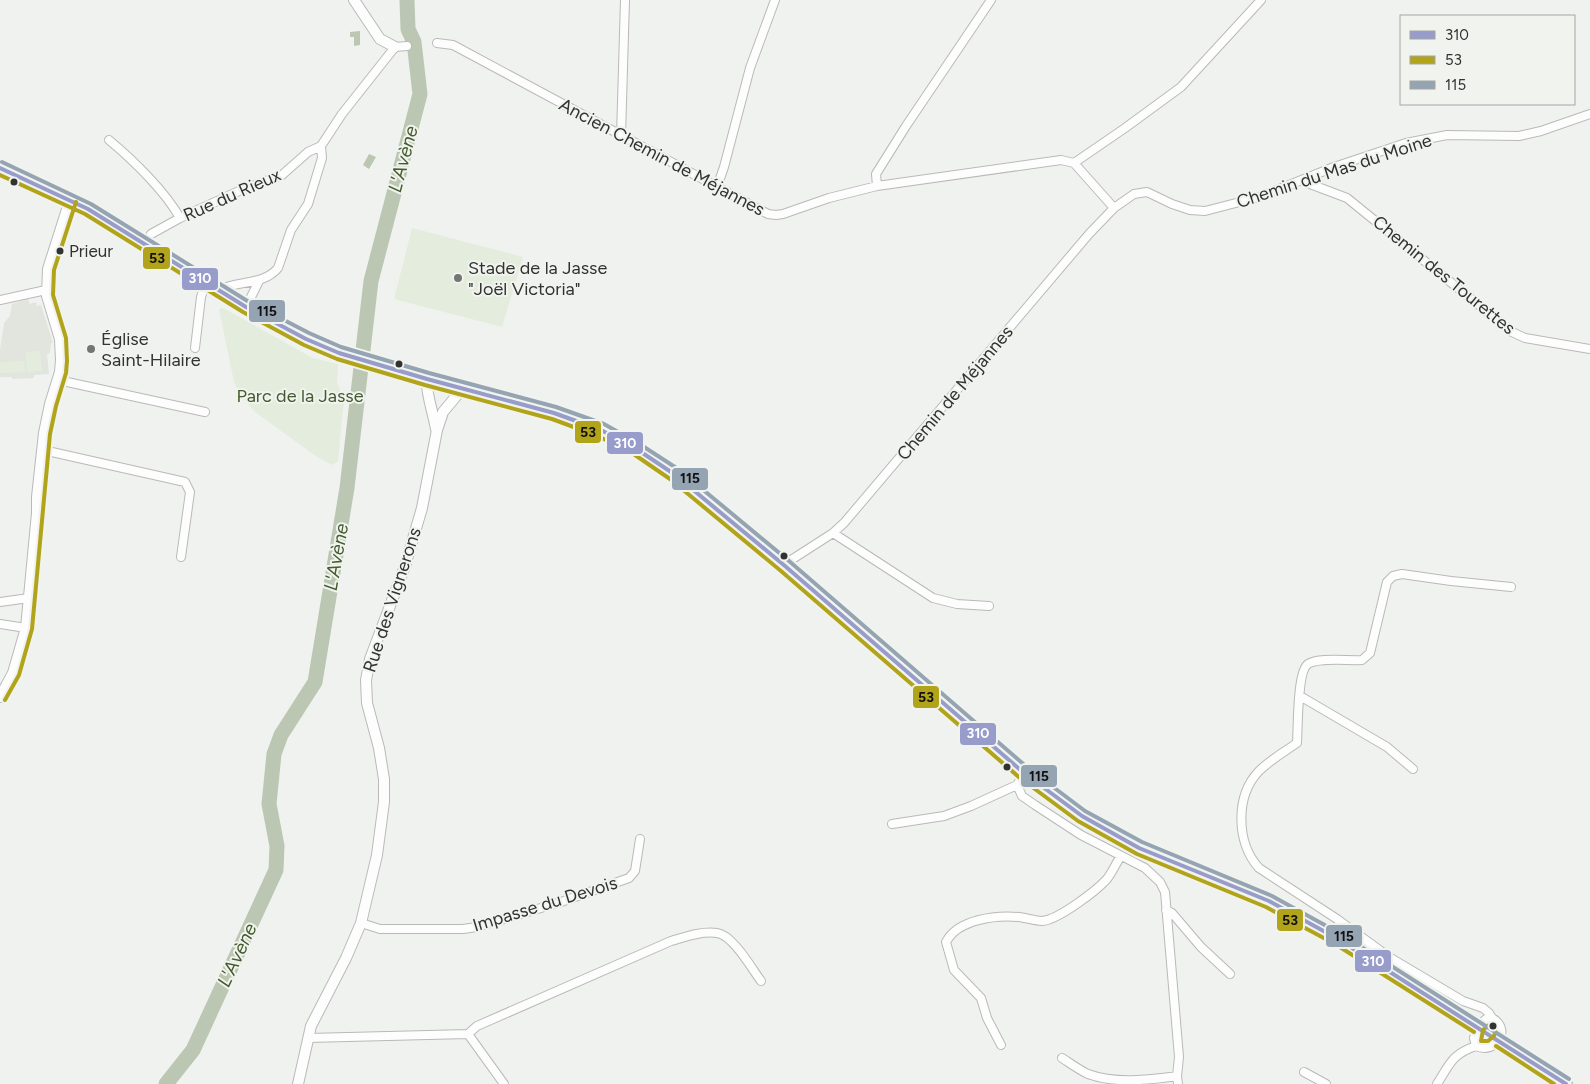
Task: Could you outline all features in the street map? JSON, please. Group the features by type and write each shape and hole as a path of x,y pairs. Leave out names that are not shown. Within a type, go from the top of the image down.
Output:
{"main road":[{"path":"0,168 70,200 246,307 306,339 339,353 583,423 601,430 638,450 674,474 785,566 1024,773 1082,816 1110,833 1171,862 1278,906 1338,939 1566,1084"}],"street":[{"path":"354,0 380,39 395,48 407,46"},
{"path":"621,136 625,0"},
{"path":"717,187 750,68 775,0"},
{"path":"877,186 876,174 991,0"},
{"path":"1114,208 1074,163 1126,128 1181,87 1261,0"},
{"name":"Ancien Chemin de Méjannes","path":"437,43 453,45 761,211 776,216 828,198 877,186 1061,160 1074,163"},
{"path":"219,290 231,285 259,281 278,268 291,230 308,204 322,158 320,146 342,114 395,48"},
{"name":"Chemin du Mas du Moine","path":"1114,208 1134,194 1147,192 1190,210 1205,211 1259,197 1334,167 1406,144 1447,135 1519,136 1541,131 1590,114"},
{"path":"109,140 171,202 180,218"},
{"name":"Rue du Rieux","path":"145,244 151,234 180,218 239,191 282,175 308,152 320,146"},
{"name":"Chemin des Tourettes","path":"1307,179 1310,184 1347,198 1512,332 1525,338 1590,349"},
{"path":"0,697 13,673 26,628 46,418 60,372 62,350 46,290 48,269 70,200"},
{"name":"Chemin de Méjannes","path":"785,566 791,560 833,533 844,523 1089,234 1114,208"},
{"path":"246,307 259,281"},
{"path":"195,348 201,297 206,282"},
{"path":"0,300 46,290"},
{"name":"Rue des Vignerons","path":"427,379 426,386 434,411 436,430"},
{"path":"58,380 206,412"},
{"name":"Rue des Vignerons","path":"298,1084 308,1038 315,1018 346,958 361,923 377,855 384,802 384,779 382,763 366,703 366,680 374,648 405,566 422,508 436,430 444,412 463,388"},
{"path":"43,450 185,482 190,492 181,557"},
{"path":"833,533 933,598 957,604 989,606"},
{"path":"1437,1084 1453,1058 1459,1052 1476,1046 1482,1048 1496,1045 1502,1031 1501,1026 1483,1008 1463,1001 1388,957 1337,920 1266,874 1254,863 1247,851 1242,826 1243,811 1247,791 1259,772 1279,755 1297,744 1303,671 1307,664 1316,661 1362,660 1370,653 1387,582 1393,576 1402,574 1511,587"},
{"path":"0,602 29,598"},
{"path":"0,624 26,628"},
{"path":"1300,696 1387,747 1413,769"},
{"path":"892,824 944,816 970,806 1017,785 1024,773"},
{"path":"1017,785 1022,796 1081,835 1145,868 1160,882 1164,892 1179,1057 1178,1080 1114,1080 1088,1074 1062,1058"},
{"name":"Impasse du Devois","path":"361,923 380,928 444,929 470,928 492,923 561,902 629,878 636,871 640,839"},
{"path":"1001,1045 987,1018 981,998 954,970 946,942 950,934 975,920 1003,916 1043,921 1060,914 1083,900 1107,879 1121,856"},
{"path":"1166,910 1172,913 1201,947 1230,974"},
{"path":"308,1038 468,1034 477,1026 670,941 692,935 718,933 734,943 761,981"},
{"path":"1476,1046 1474,1038 1476,1027 1486,1019 1492,1018"},
{"path":"468,1034 504,1084"},
{"path":"1304,1072 1326,1084"}],"shaded area":[{"path":"360,31 360,45 354,46 354,37 350,37 350,32"},
{"path":"369,154 376,157 369,169 363,165"},
{"path":"28,299 30,304 36,302 37,306 41,305 53,343 51,343 50,353 47,354 49,374 34,375 34,378 12,379 12,377 0,377 0,350 4,323 10,316 12,304"}],"green space":[{"name":"Stade de la Jasse \"Joël Victoria\"","path":"412,228 523,257 502,327 394,299"},
{"name":"Parc de la Jasse","path":"223,308 313,358 338,364 337,382 344,400 338,461 332,465 317,457 255,412 239,394 234,382 219,309"},
{"path":"40,351 42,371 27,372 26,352"},
{"path":"24,361 25,372 0,373 0,362"}],"waterway":[{"name":"L'Avène","path":"166,1084 193,1050 276,870 277,846 269,804 274,754 281,735 315,682 347,488 371,281 420,94 414,42 408,29 407,0"}],"transit line":[{"name":"115","path":"2,162 91,204 249,302 309,333 341,347 556,407 604,424 641,445 678,469 789,561 1028,768 1085,811 1142,842 1272,896 1341,934 1569,1079"},
{"name":"310","path":"0,168 88,209 246,307 306,339 339,353 554,413 601,430 638,450 674,474 785,566 1024,773 1082,816 1139,848 1269,901 1338,939 1566,1084"},
{"name":"53","path":"0,175 85,214 243,312 304,345 337,359 552,419 598,436 635,455 670,479 781,571 1020,778 1078,821 1137,854 1266,907 1335,944 1474,1032"},
{"name":"53","path":"5,700 19,675 32,629 50,434 66,373 67,361 66,338 53,295 54,270 76,202"},
{"name":"53","path":"1489,1025 1493,1026 1494,1036 1488,1041 1481,1041 1483,1030 1489,1025"},
{"name":"53","path":"1496,1046 1554,1084"}],"place":[{"name":"Prieur","path":"60,251"},
{"name":"Stade de la Jasse \"Joël Victoria\"","path":"458,278"},
{"name":"Église Saint-Hilaire","path":"91,349"}]}
